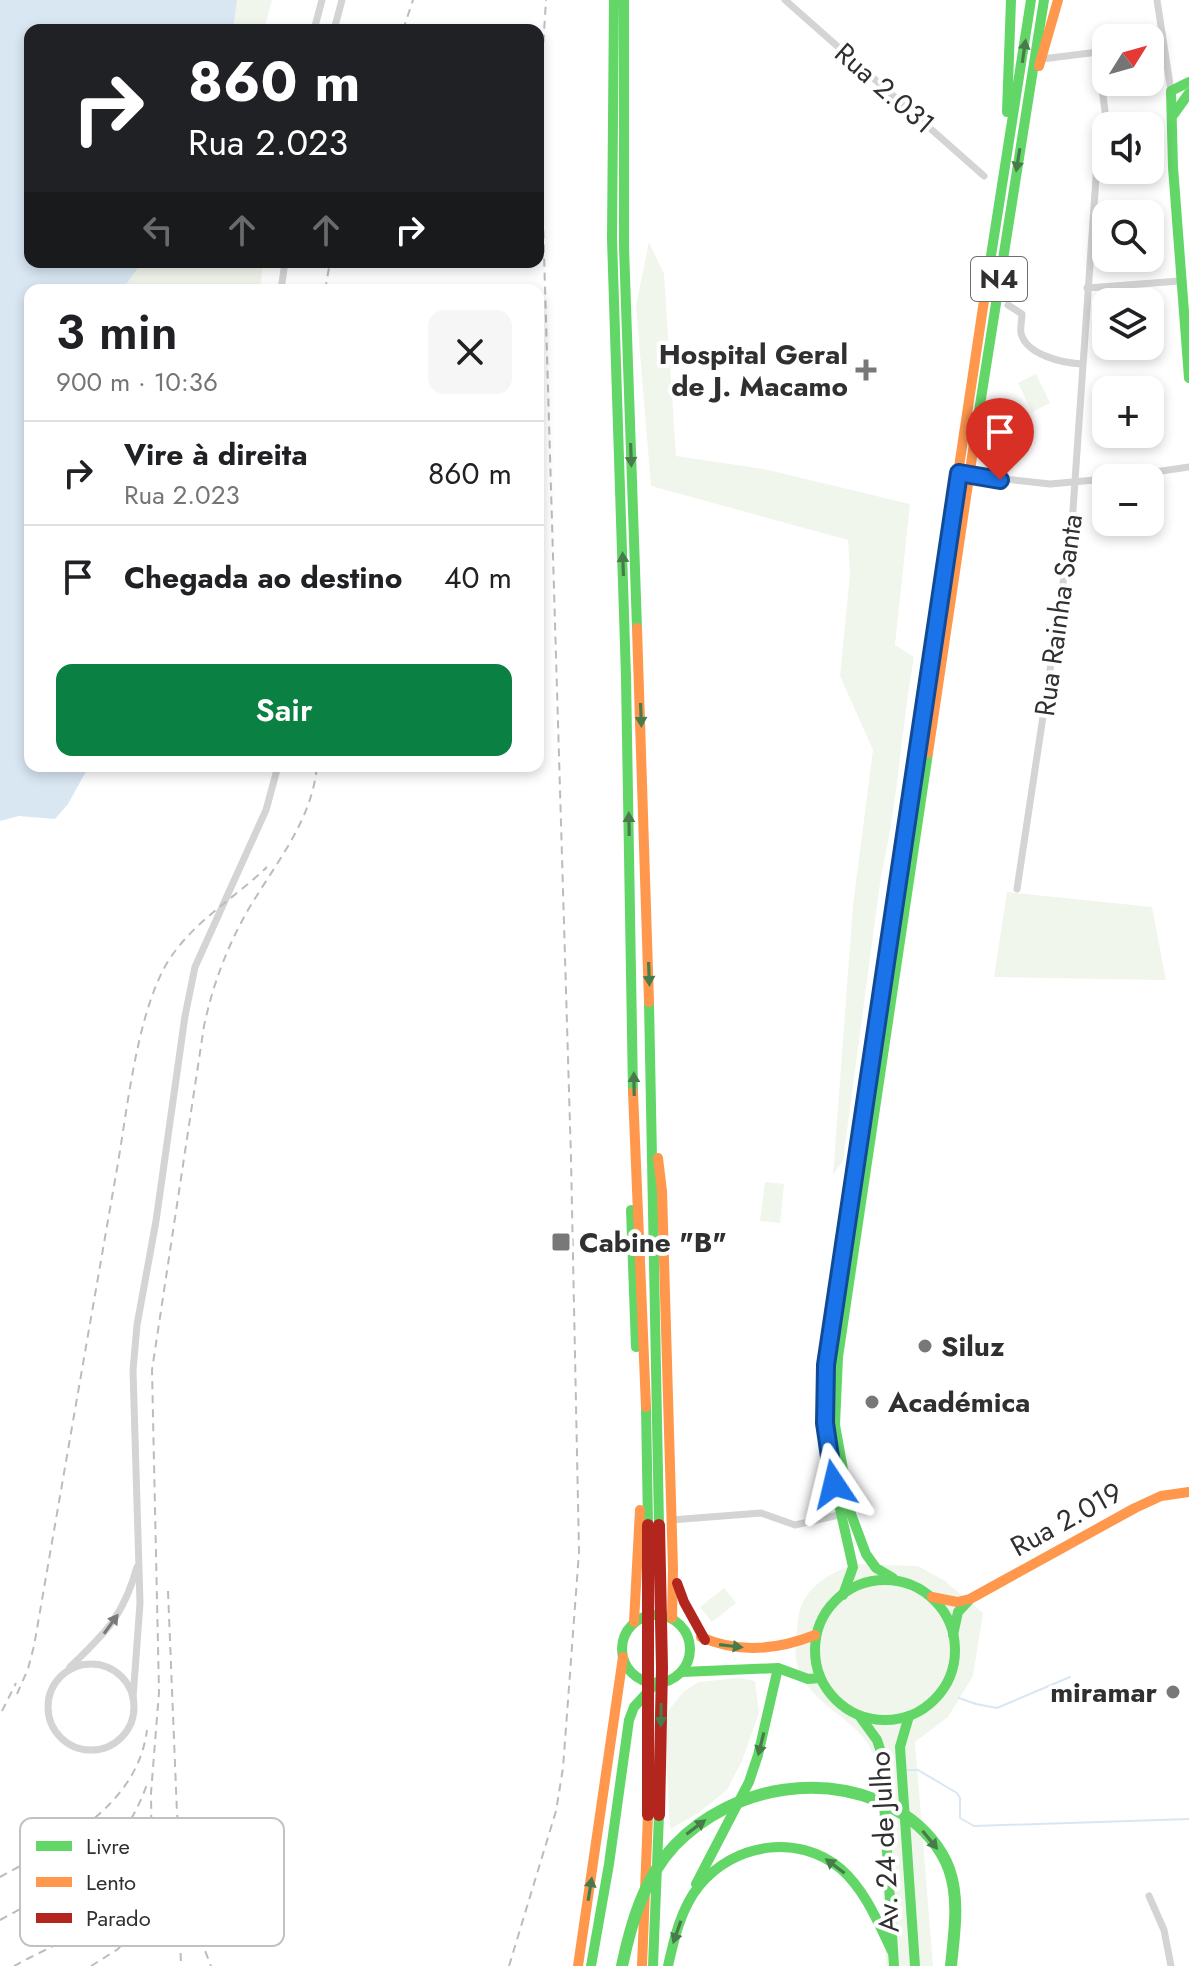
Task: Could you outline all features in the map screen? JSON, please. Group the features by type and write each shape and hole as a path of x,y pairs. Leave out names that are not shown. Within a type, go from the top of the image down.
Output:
{"main road":[{"path":"614,0 612,239 626,677 634,1127 644,1321 659,1524 680,1596 705,1640"},
{"path":"627,0 624,247 653,1123 651,1151 659,1524 653,1966"},
{"path":"1005,156 1011,0"},
{"name":"N4","path":"893,1578 876,1568 866,1554 851,1514 839,1459 835,1401 838,1357 965,474 961,451 1031,0"},
{"name":"N4","path":"843,1595 853,1567 828,1455 824,1396 826,1365 965,474 1044,0"},
{"path":"1031,83 1042,59 1058,0"},
{"path":"1189,82 1171,91 1180,281 1189,378"},
{"path":"1173,115 1189,93"},
{"path":"634,1127 631,1257 640,1514 634,1622"},
{"name":"Rua 2.019","path":"970,1599 1135,1508 1161,1496 1189,1492"},
{"path":"673,1569 677,1622 690,1648 682,1672"},
{"path":"893,1578 911,1583 932,1597 946,1614 955,1651 952,1673 935,1699 922,1711 881,1720 861,1718 836,1704 826,1694 813,1649 815,1635 827,1613 843,1595 873,1580 893,1578"},
{"path":"932,1597 957,1602 970,1599"},
{"path":"953,1635 958,1612 970,1599"},
{"path":"578,1966 622,1678 625,1635 634,1622 648,1615 677,1622 705,1640 741,1648 784,1647 815,1635"},
{"path":"623,1657 636,1676 657,1682 671,1679 682,1672 778,1668 808,1679 820,1678"},
{"path":"668,1966 673,1944 705,1863 749,1782 778,1668"},
{"path":"591,1966 629,1720 634,1707 657,1682"},
{"name":"Av. 24 de Julho","path":"909,1716 900,1747 915,1966"},
{"name":"Av. 24 de Julho","path":"861,1718 877,1740 881,1752 894,1961"},
{"path":"622,1966 640,1899 649,1880 675,1845 691,1829 724,1808 766,1792 795,1787 823,1787 861,1795 894,1807 929,1836 948,1867 956,1899 951,1966"},
{"path":"642,1966 653,1815"},
{"path":"691,1900 699,1886 720,1865 746,1851 776,1846 807,1850 841,1869 852,1882 894,1961"}],"street":[{"path":"316,24 322,0"},
{"path":"336,24 342,0"},
{"name":"Rua 2.031","path":"785,0 984,176"},
{"path":"1157,0 1160,24"},
{"path":"1042,59 1092,52"},
{"path":"1164,52 1171,91"},
{"name":"Rua Rainha Santa","path":"1017,889 1069,552 1095,184"},
{"path":"1087,288 1180,281"},
{"path":"1008,305 1022,314 1021,333 1029,348 1069,363 1082,364"},
{"path":"1164,471 1189,467"},
{"path":"965,474 1050,484 1092,481"},
{"path":"139,1561 125,1603 116,1619 95,1645 53,1686 47,1710 56,1733 78,1749 101,1749 121,1738 132,1721 140,1603 135,1355 185,1016 195,967 266,810 276,772"},
{"path":"659,1524 761,1513 795,1525 843,1514"},
{"path":"63,1674 78,1666 104,1666 119,1675 133,1698"},
{"path":"1149,1896 1164,1930 1171,1966"}],"shaded area":[{"path":"0,0 237,0 234,24 24,24 24,268 138,268 126,284 24,284 24,772 86,772 68,804 55,819 19,816 0,821"},
{"path":"237,0 272,0 266,24 232,24"},
{"path":"649,242 664,274 676,456 764,469 910,504 895,645 914,657 843,1161 833,1175 853,905 873,750 840,676 850,574 848,540 651,486 636,305"},
{"path":"138,268 262,268 261,284 126,284"},
{"path":"1036,374 1050,403 1032,412 1018,383"},
{"path":"1007,892 1152,907 1166,980 994,977"},
{"path":"765,1182 784,1184 780,1223 760,1221"},
{"path":"855,1564 918,1566 945,1581 983,1613 973,1676 948,1717 915,1742 933,1966 886,1966 877,1764 860,1733 821,1701 805,1681 797,1664 796,1633 804,1600 825,1578"},
{"path":"724,1588 736,1603 712,1622 700,1607"},
{"path":"739,1678 755,1681 759,1713 742,1761 727,1790 697,1814 670,1829 667,1772 660,1749 669,1710 684,1691 699,1682"}],"waterway":[{"path":"959,1698 997,1708 1070,1677"},
{"path":"906,1770 918,1770 957,1793 960,1818 974,1826 1189,1819"}],"railway":[{"path":"405,24 413,0"},
{"path":"544,32 546,0"},
{"path":"509,1966 556,1811 563,1768 579,1552 571,1158 544,254"},
{"path":"326,284 329,268"},
{"path":"151,1818 159,1692 152,1370 204,1026 227,952 248,910 300,824 316,772"},
{"path":"17,1694 34,1646 134,1068 147,1011 156,985 177,948 201,923 267,867"},
{"path":"168,1591 178,1818"},
{"path":"2,1711 16,1683"},
{"path":"94,1818 128,1781 140,1757 147,1730"},
{"path":"131,1818 148,1781"},
{"path":"0,1877 20,1866"},
{"path":"0,1920 20,1909"},
{"path":"14,1966 53,1946"},
{"path":"91,1966 121,1946"},
{"path":"180,1946 181,1966"},
{"path":"203,1946 211,1966"}],"traffic: fast":[{"path":"614,0 612,239 626,677 633,1092"},
{"path":"624,0 624,247 637,628"},
{"path":"1007,112 1011,0"},
{"path":"985,294 1031,0"},
{"path":"976,430 1044,0"},
{"path":"1189,82 1171,91 1173,167 1189,378"},
{"path":"1174,114 1189,93"},
{"path":"843,1595 853,1567 828,1455 824,1396 826,1365 935,627"},
{"path":"893,1578 876,1568 866,1554 851,1514 835,1425 838,1357 928,753"},
{"path":"649,1002 659,1525"},
{"path":"631,1210 636,1347"},
{"path":"646,1407 648,1525"},
{"path":"885,1580 912,1585 935,1600 950,1623 955,1650 950,1677 935,1700 912,1715 885,1720 858,1715 835,1700 820,1677 815,1650 820,1623 835,1600 858,1585 885,1580"},
{"path":"953,1635 958,1612 970,1599"},
{"path":"656,1615 680,1625 690,1649 680,1673 656,1683 632,1673 622,1649 632,1625 656,1615"},
{"path":"682,1672 778,1668 808,1679 820,1678"},
{"path":"696,1884 749,1782 778,1668"},
{"path":"591,1966 629,1720 634,1707 657,1682"},
{"path":"909,1716 900,1747 915,1966"},
{"path":"861,1718 877,1740 881,1752 894,1966"},
{"path":"622,1966 647,1886 675,1845 725,1808 784,1790 815,1788 846,1791 875,1800 910,1819 936,1845 946,1861 954,1893 951,1966"},
{"path":"653,1966 659,1815"},
{"path":"668,1966 683,1914 699,1886 713,1871 730,1860 767,1848 806,1850 841,1869 865,1898 893,1953"}],"traffic: slow":[{"path":"1039,66 1058,0"},
{"path":"935,627 985,294"},
{"path":"928,753 976,430"},
{"path":"637,628 649,1002"},
{"path":"633,1092 646,1407"},
{"path":"658,1158 662,1191 672,1618"},
{"path":"932,1597 957,1602 970,1599 1135,1508 1161,1496 1189,1492"},
{"path":"634,1622 640,1510"},
{"path":"701,1637 730,1646 758,1648 815,1635"},
{"path":"578,1966 623,1657"},
{"path":"642,1966 648,1815"}],"traffic: jam":[{"path":"648,1525 648,1815"},
{"path":"659,1525 662,1668 659,1815"},
{"path":"677,1583 705,1640"}],"place":[{"name":"Hospital Geral de J. Macamo","path":"866,370"},
{"name":"Cabine \"B\"","path":"561,1242"},
{"name":"Siluz","path":"925,1346"},
{"name":"Académica","path":"872,1402"},
{"name":"miramar","path":"1173,1692"}],"route":[{"path":"834,1484 825,1423 826,1365 959,473 1000,480"}]}
